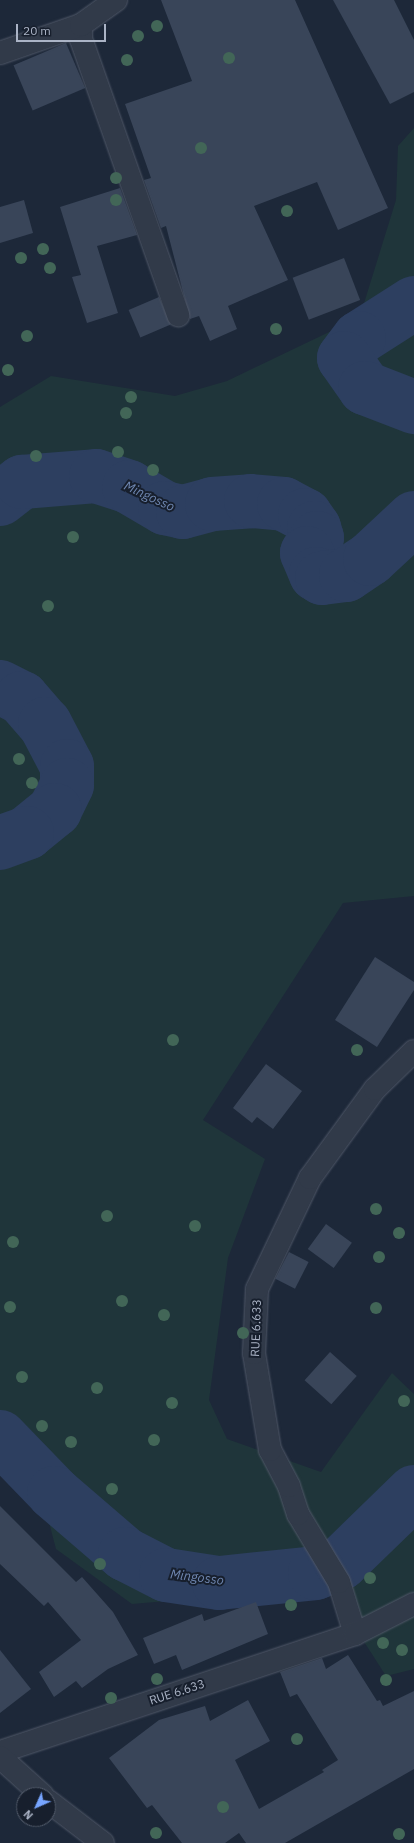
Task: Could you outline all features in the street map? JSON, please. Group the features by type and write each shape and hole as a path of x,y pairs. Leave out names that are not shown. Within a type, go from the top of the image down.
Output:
{"street":[{"path":"0,53 80,25 116,0"},
{"path":"80,25 84,47 178,315"},
{"name":"RUE 6.633","path":"355,1634 339,1582 298,1514 288,1486 270,1450 260,1408 254,1353 257,1288 310,1178 375,1089 414,1051"},
{"name":"RUE 6.633","path":"0,1752 355,1634 414,1604"},
{"path":"0,1757 33,1787"},
{"path":"56,1807 103,1843"}],"green space":[{"path":"414,128 414,896 343,903 203,1120 265,1159 228,1258 209,1400 227,1439 321,1472 392,1373 414,1394 414,1669 386,1676 329,1587 132,1604 56,1549 46,1511 0,1460 0,407 51,376 175,396 227,381 350,322 361,313 396,200 398,146"}],"building":[{"path":"161,0 295,0 388,208 338,230 317,182 254,206 288,280 228,306 237,329 210,341 199,316 190,319 166,226 161,228 144,180 151,178 125,104 192,81"},
{"path":"333,0 394,0 414,40 414,92 390,104"},
{"path":"66,43 85,88 33,110 14,65"},
{"path":"120,188 137,235 97,246 118,313 87,323 72,277 81,275 60,207"},
{"path":"24,200 33,233 0,243 0,207"},
{"path":"344,258 360,300 309,320 293,278"},
{"path":"159,297 171,325 140,338 129,310"},
{"path":"375,957 414,982 414,990 377,1047 335,1020"},
{"path":"266,1064 302,1091 273,1129 257,1117 252,1123 233,1108"},
{"path":"326,1224 352,1243 334,1268 308,1249"},
{"path":"289,1252 309,1262 295,1289 275,1279"},
{"path":"330,1352 357,1376 331,1404 305,1380"},
{"path":"0,1506 76,1582 82,1577 113,1612 138,1655 108,1669 82,1688 76,1681 54,1697 39,1672 81,1640 48,1602 44,1606 0,1564"},
{"path":"256,1602 268,1634 182,1670 176,1655 154,1664 143,1638 202,1614 204,1621"},
{"path":"0,1650 31,1689 0,1713"},
{"path":"348,1655 377,1701 380,1700 383,1706 414,1691 414,1769 285,1843 246,1843 239,1833 225,1843 182,1843 152,1805 147,1808 109,1758 159,1720 205,1706 210,1721 248,1700 270,1741 235,1760 259,1809 324,1772 322,1770 338,1760 297,1694 290,1697 280,1672 322,1658 326,1669"}],"waterway":[{"name":"Mingosso","path":"414,303 359,338 344,358 365,388 414,407"},
{"name":"Mingosso","path":"0,499 22,482 96,476 129,487 165,508 183,512 212,504 251,501 284,504 305,515 314,528 317,538 307,553 316,574 322,578 346,575 370,559 414,518"},
{"name":"Mingosso","path":"0,687 22,698 45,724 67,766 67,785 55,810 27,833 0,843"},
{"name":"Mingosso","path":"0,1437 54,1493 125,1554 166,1575 219,1583 315,1573 341,1563 414,1492"}]}
